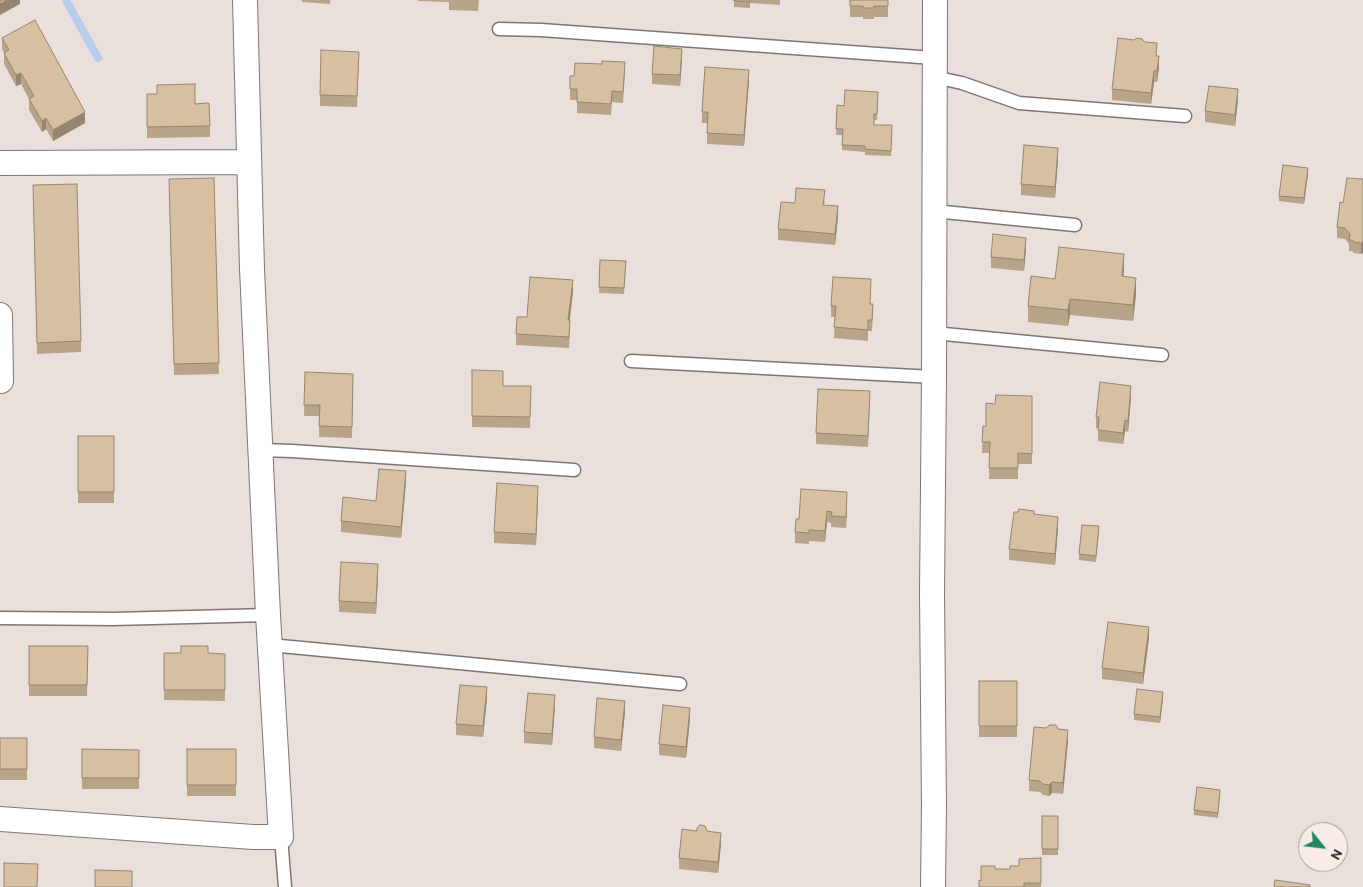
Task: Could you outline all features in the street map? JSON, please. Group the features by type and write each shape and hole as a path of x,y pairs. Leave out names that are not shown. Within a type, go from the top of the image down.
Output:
{"street":[{"path":"0,819 281,837 268,614 252,269 246,0"},
{"path":"932,887 934,797 932,584 935,0"},
{"path":"0,163 249,162"},
{"path":"0,315 1,380"}],"lane":[{"path":"498,30 541,30 934,67 962,83 1020,103 1185,116"},
{"path":"934,211 1075,225"},
{"path":"934,333 1162,355"},
{"path":"630,361 934,376"},
{"path":"261,450 292,450 574,470"},
{"path":"0,618 113,618 268,614"},
{"path":"270,645 680,684"},
{"path":"281,837 285,887"}],"building":[{"path":"750,0 750,2 734,1"},
{"path":"850,0 888,0 888,6 863,8 863,6 850,6"},
{"path":"35,20 85,112 53,130 46,118 42,121 29,99 34,96 21,73 16,75 4,53 9,50 2,38"},
{"path":"1118,38 1134,40 1137,38 1145,42 1157,43 1156,56 1159,56 1157,71 1154,71 1151,93 1112,89"},
{"path":"654,46 682,49 680,75 652,74"},
{"path":"321,50 359,52 357,96 320,95"},
{"path":"602,61 625,62 623,92 612,91 611,104 577,102 577,89 570,89 570,76 574,76 575,63 602,64"},
{"path":"705,67 749,70 744,135 707,133 708,112 702,112"},
{"path":"195,84 195,104 209,103 210,126 147,127 147,94 157,94 157,85"},
{"path":"1209,86 1238,89 1235,115 1205,111"},
{"path":"845,90 878,92 877,114 874,114 874,125 892,125 891,151 865,149 865,146 842,145 843,129 836,129 837,105 844,106"},
{"path":"1024,145 1058,148 1055,187 1021,184"},
{"path":"1283,165 1308,168 1304,198 1279,196"},
{"path":"214,178 219,363 174,364 169,179"},
{"path":"1347,178 1363,179 1363,242 1361,243 1349,240 1350,234 1345,228 1337,227 1340,202 1343,203"},
{"path":"77,184 81,341 37,343 33,185"},
{"path":"796,188 825,190 823,205 838,206 835,234 778,229 781,202 795,203"},
{"path":"993,234 1026,238 1024,260 991,257"},
{"path":"1059,247 1124,254 1122,276 1136,278 1133,305 1070,299 1068,310 1028,306 1031,276 1055,279"},
{"path":"600,260 626,261 624,288 599,287"},
{"path":"530,277 573,280 568,320 570,320 569,337 516,334 517,317 527,317"},
{"path":"833,277 871,279 870,304 873,304 872,320 868,320 868,330 834,327 836,306 831,306"},
{"path":"472,370 503,371 503,386 531,386 530,417 472,416"},
{"path":"305,372 353,374 352,427 319,426 320,405 304,405"},
{"path":"1100,382 1131,386 1128,421 1125,420 1123,433 1098,430 1099,417 1096,417"},
{"path":"818,389 870,391 868,436 816,433"},
{"path":"996,395 1032,396 1032,454 1018,453 1018,468 989,468 990,442 982,442 983,426 986,426 986,403 995,404"},
{"path":"78,436 114,436 114,492 78,492"},
{"path":"379,469 406,471 401,527 341,521 343,497 376,501"},
{"path":"497,483 538,486 536,534 494,532"},
{"path":"801,489 847,492 846,517 831,516 832,512 827,511 825,531 809,530 809,533 795,532 796,519 799,519"},
{"path":"1019,509 1034,511 1034,514 1058,517 1055,554 1009,549 1014,512 1018,512"},
{"path":"1082,525 1099,526 1096,556 1079,554"},
{"path":"341,562 378,564 376,603 339,601"},
{"path":"1108,622 1149,627 1143,673 1102,668"},
{"path":"29,646 88,646 87,685 29,685"},
{"path":"181,646 208,646 208,653 225,654 225,690 164,690 164,653 181,653"},
{"path":"979,681 1017,681 1017,726 979,726"},
{"path":"460,685 487,687 483,726 456,724"},
{"path":"1137,689 1163,692 1160,717 1134,714"},
{"path":"528,693 555,695 552,734 524,732"},
{"path":"597,698 625,701 621,740 594,737"},
{"path":"663,705 690,708 686,747 659,744"},
{"path":"1050,725 1056,725 1058,729 1068,730 1063,783 1052,782 1049,785 1043,784 1040,781 1029,780 1034,727 1046,728"},
{"path":"0,738 27,738 27,769 0,769"},
{"path":"82,749 139,750 139,778 82,778"},
{"path":"187,749 236,749 236,785 187,785"},
{"path":"1197,787 1220,790 1218,813 1194,810"},
{"path":"1042,816 1058,816 1058,849 1042,849"},
{"path":"700,825 705,826 707,831 721,833 718,862 679,858 682,829 697,831"},
{"path":"1041,858 1041,883 1024,883 1024,887 979,887 981,866 995,866 995,869 1010,869 1010,866 1019,866 1019,859"},
{"path":"4,863 38,864 37,887 4,887"},
{"path":"95,870 132,871 132,887 95,887"},
{"path":"1275,880 1310,885 1310,887 1274,887"}],"waterway":[{"path":"66,0 98,58"}]}
